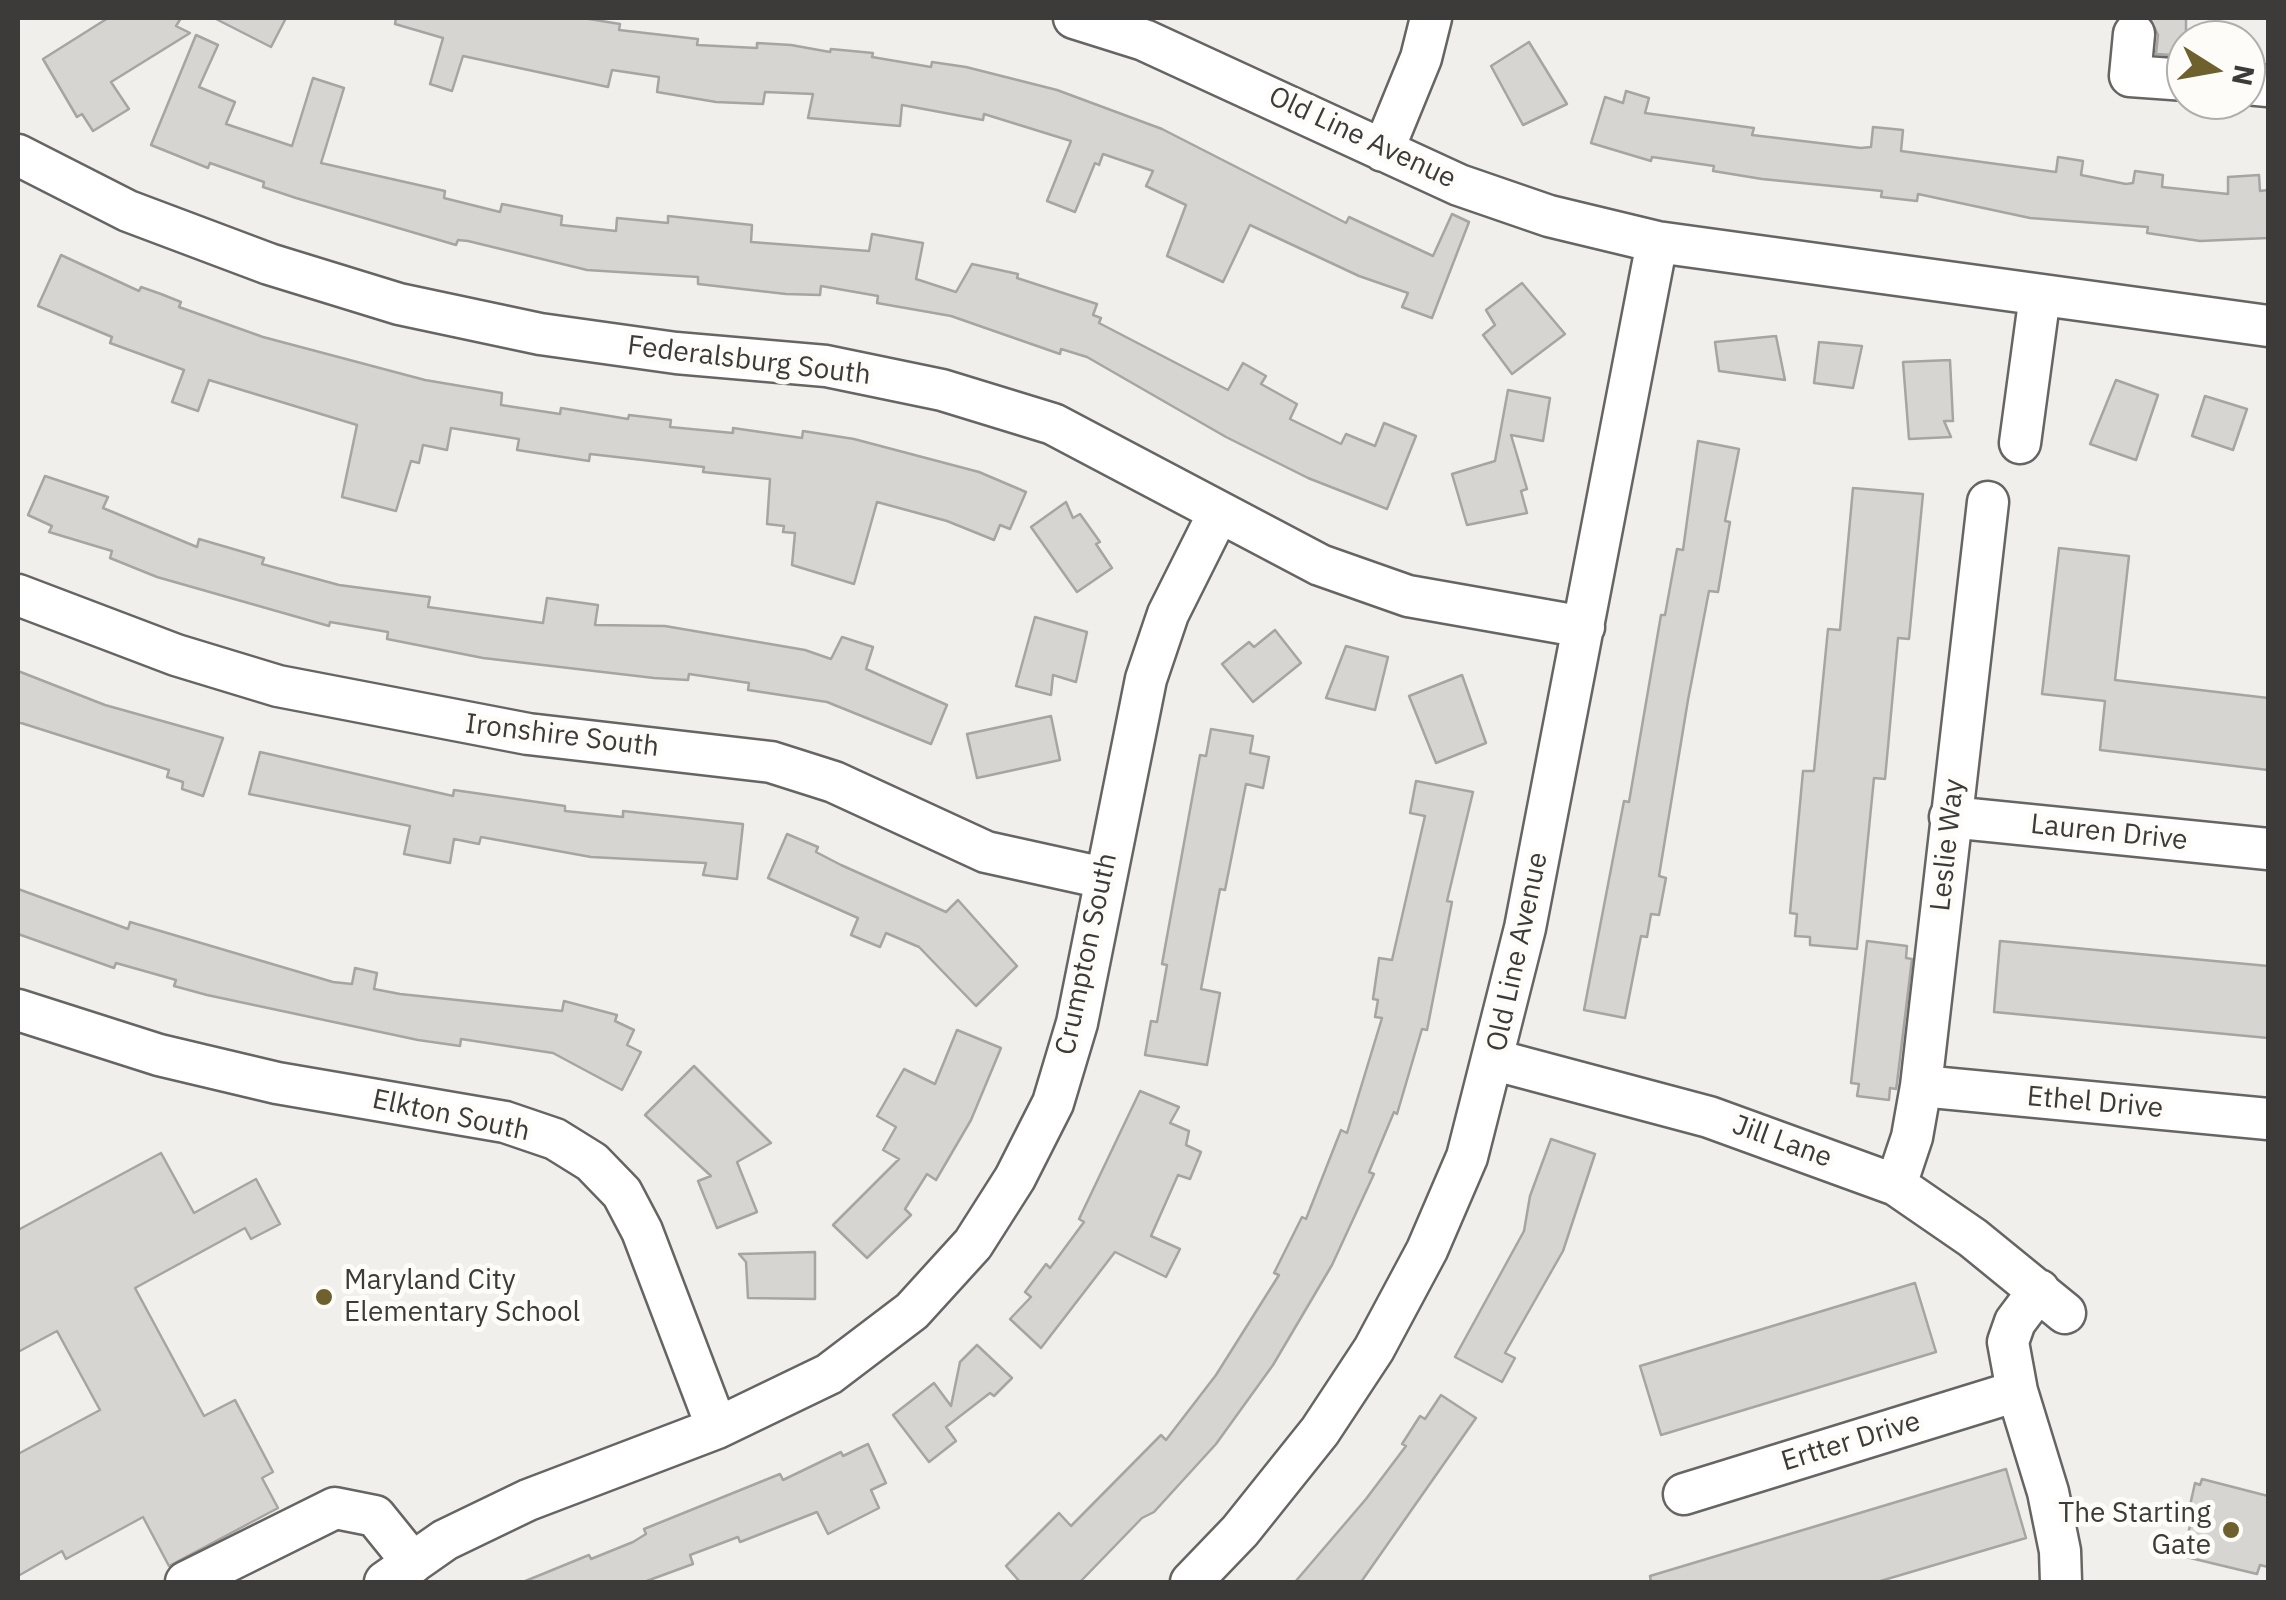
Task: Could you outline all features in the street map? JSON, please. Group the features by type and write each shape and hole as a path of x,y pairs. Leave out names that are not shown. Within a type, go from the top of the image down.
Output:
{"street":[{"name":"Old Line Avenue","path":"1074,18 1144,40 1244,82 1383,150 1513,204 1657,242 2268,326"},
{"path":"1383,150 1421,58 1431,18"},
{"path":"2134,34 2130,76 2166,79"},
{"name":"Federalsburg South","path":"18,155 128,211 269,264 399,304 540,334 676,353 826,366 942,390 1054,424 1320,565 1408,596 1584,628"},
{"name":"Old Line Avenue","path":"1190,1582 1240,1531 1308,1445 1374,1349 1427,1250 1467,1157 1495,1060 1584,628 1657,242"},
{"path":"2020,444 2040,294"},
{"name":"Leslie Way","path":"1896,1184 1912,1137 1921,1086 1988,502"},
{"name":"Crumpton South","path":"399,1573 445,1540 528,1500 717,1428 828,1374 912,1312 973,1244 1015,1178 1052,1104 1078,1023 1146,678 1168,614 1218,514"},
{"name":"Ironshire South","path":"18,595 176,656 278,686 528,734 770,762 834,782 986,852 1104,878"},
{"name":"Lauren Drive","path":"1950,817 2268,849"},
{"name":"Elkton South","path":"18,1010 159,1056 277,1084 504,1122 567,1147 592,1162 622,1193 642,1231 717,1428"},
{"name":"Jill Lane","path":"1495,1060 1709,1116 1896,1184 2052,1302 2015,1322 2008,1342 2017,1391 2048,1492 2060,1550 2061,1582"},
{"name":"Ethel Drive","path":"1921,1086 2268,1119"},
{"name":"Ertter Drive","path":"1684,1494 2017,1391"},
{"path":"186,1582 335,1508 376,1516 399,1573"}],"building":[{"path":"108,18 181,18 176,26 190,33 111,82 129,109 93,131 82,114 77,117 43,59"},
{"path":"214,18 286,18 271,47"},
{"path":"396,18 583,18 620,24 619,30 698,39 697,45 791,45 830,52 831,49 873,53 872,57 931,67 932,62 966,67 1057,90 1162,129 1346,223 1349,217 1433,256 1452,214 1469,222 1432,318 1402,307 1408,293 1359,276 1250,225 1223,282 1167,256 1186,205 1146,186 1153,171 1103,154 1099,165 1095,163 1075,212 1047,201 1071,141 984,114 983,120 902,105 900,126 808,118 813,94 765,92 763,104 716,102 657,92 659,77 612,70 608,87 463,56 452,91 430,84 443,38 395,24"},
{"path":"2150,18 2186,18 2166,20 2166,55 2156,54 2158,35"},
{"path":"196,35 218,45 199,87 235,102 226,124 292,146 313,78 344,88 321,163 445,191 444,198 500,212 502,204 562,216 561,225 616,231 617,218 668,223 668,216 752,225 751,242 869,251 872,234 923,243 916,279 956,292 972,264 1018,274 1017,278 1097,304 1093,315 1101,318 1099,323 1228,390 1243,363 1266,376 1261,384 1297,404 1290,419 1341,444 1346,434 1375,446 1384,423 1416,436 1387,509 1308,478 1226,437 1087,357 1061,349 1060,354 951,316 877,303 878,296 821,286 820,295 786,294 698,284 698,277 587,270 468,241 458,240 456,245 296,198 263,187 264,182 210,163 208,168 151,145"},
{"path":"1529,42 1567,104 1523,125 1491,66"},
{"path":"1626,91 1649,98 1645,113 1754,128 1752,135 1861,148 1871,147 1873,127 1903,130 1901,151 2056,172 2058,157 2083,161 2081,175 2126,184 2133,183 2135,171 2163,175 2162,187 2228,194 2228,177 2259,175 2260,191 2268,190 2268,238 2200,241 2147,233 2148,227 2030,218 1918,194 1917,201 1881,197 1882,191 1762,179 1713,171 1714,166 1652,157 1651,161 1591,143 1605,97 1623,103"},
{"path":"61,255 139,291 141,287 161,294 181,302 179,307 263,337 425,380 502,393 501,405 560,414 561,408 628,419 629,415 671,420 670,427 733,433 733,428 802,438 803,431 854,439 979,472 1026,492 1010,529 1000,525 994,540 947,521 877,502 854,584 792,565 795,533 783,532 784,526 767,524 770,479 703,472 704,467 590,454 589,461 517,450 519,439 451,428 447,450 423,445 419,463 411,461 396,511 342,497 357,425 209,380 198,411 172,402 184,370 110,343 112,337 38,306"},
{"path":"1522,283 1565,334 1512,374 1483,335 1495,325 1486,310"},
{"path":"1776,336 1785,380 1719,371 1715,342"},
{"path":"1819,342 1862,346 1853,388 1814,383"},
{"path":"1950,360 1953,421 1944,421 1951,437 1909,439 1903,362"},
{"path":"2116,380 2158,395 2136,460 2090,444"},
{"path":"1508,390 1550,398 1543,441 1511,435 1527,489 1521,491 1527,513 1467,525 1452,474 1495,461"},
{"path":"2205,396 2247,409 2233,450 2192,436"},
{"path":"1698,441 1739,449 1725,521 1730,522 1718,592 1709,591 1688,700 1659,876 1666,878 1659,915 1651,914 1647,937 1641,936 1625,1018 1584,1010 1624,801 1629,802 1661,615 1665,615 1677,549 1683,550"},
{"path":"45,476 108,497 103,508 197,547 199,539 264,558 262,564 339,585 430,597 428,607 543,623 547,598 598,605 595,625 665,626 805,650 831,659 842,637 873,647 866,669 947,705 931,744 827,702 748,690 749,683 689,674 688,680 654,678 483,658 387,639 388,632 330,622 329,626 157,577 110,558 112,551 49,532 52,526 28,515"},
{"path":"1853,488 1923,494 1909,639 1898,638 1885,779 1874,778 1857,949 1810,945 1810,937 1795,936 1797,914 1790,913 1803,771 1814,771 1828,629 1840,630"},
{"path":"1066,502 1073,518 1080,514 1100,542 1096,544 1112,568 1077,592 1031,527"},
{"path":"2059,548 2129,556 2115,680 2268,698 2268,770 2100,750 2105,701 2042,694"},
{"path":"1035,617 1087,632 1076,682 1053,675 1051,695 1016,686"},
{"path":"1275,630 1301,663 1253,702 1222,664 1249,642 1254,647"},
{"path":"1346,646 1388,657 1375,710 1326,698"},
{"path":"18,671 105,705 223,738 203,796 182,789 183,782 167,777 169,770 18,722"},
{"path":"1462,675 1486,743 1436,763 1409,696"},
{"path":"1051,716 1060,760 977,778 967,734"},
{"path":"1211,729 1253,736 1250,753 1269,757 1263,788 1246,784 1225,890 1220,889 1201,989 1220,993 1207,1065 1145,1055 1151,1021 1157,1022 1167,965 1162,964 1200,755 1206,756"},
{"path":"260,752 453,796 454,790 565,806 565,811 623,817 623,811 743,824 737,879 703,875 706,863 591,857 481,837 479,844 454,839 450,863 404,854 410,826 249,794"},
{"path":"1416,781 1473,792 1447,901 1452,902 1427,1030 1422,1029 1397,1114 1394,1112 1369,1172 1374,1174 1332,1265 1273,1365 1216,1444 1154,1512 1142,1518 1080,1582 1020,1582 1006,1566 1059,1513 1071,1526 1161,1435 1166,1440 1216,1375 1279,1275 1274,1273 1302,1217 1306,1219 1341,1130 1347,1133 1382,1018 1375,1017 1378,1000 1373,999 1379,958 1392,960 1425,816 1410,813"},
{"path":"787,834 818,847 816,852 841,865 946,912 958,900 1017,966 976,1006 919,947 886,933 880,947 851,935 858,918 768,878"},
{"path":"18,889 128,929 130,922 333,982 352,984 355,968 377,973 374,989 400,994 562,1011 564,1001 617,1015 615,1021 634,1030 627,1045 641,1052 622,1090 553,1053 461,1039 460,1046 418,1040 207,995 174,986 176,980 116,963 114,968 18,934"},
{"path":"1867,941 1907,946 1906,958 1912,959 1897,1083 1896,1089 1890,1088 1889,1100 1857,1096 1859,1084 1851,1083"},
{"path":"2000,941 2268,966 2268,1038 1994,1012"},
{"path":"957,1030 1001,1048 971,1120 936,1180 927,1174 905,1209 911,1215 867,1258 833,1225 899,1159 883,1150 896,1127 877,1116 904,1069 935,1084"},
{"path":"694,1066 771,1143 737,1162 757,1212 717,1228 698,1181 711,1176 645,1115"},
{"path":"1140,1091 1179,1107 1170,1123 1189,1131 1186,1145 1201,1152 1190,1179 1178,1175 1151,1236 1180,1249 1166,1277 1115,1252 1041,1348 1010,1319 1031,1297 1025,1292 1046,1264 1050,1268 1084,1222 1079,1219"},
{"path":"1551,1139 1595,1154 1563,1251 1505,1353 1515,1358 1502,1382 1455,1357 1524,1231 1530,1196"},
{"path":"161,1153 194,1213 256,1179 280,1224 251,1239 245,1228 135,1288 204,1416 235,1400 273,1472 262,1478 278,1508 169,1566 143,1517 66,1559 62,1551 18,1576 18,1454 100,1410 57,1331 18,1352 18,1230"},
{"path":"815,1252 815,1299 748,1298 746,1262 739,1254"},
{"path":"1915,1283 1936,1352 1661,1435 1640,1366"},
{"path":"977,1345 1012,1378 994,1396 990,1393 946,1427 956,1441 929,1462 893,1415 934,1383 951,1406 960,1362"},
{"path":"1441,1395 1476,1418 1361,1582 1295,1582 1366,1499 1406,1446 1402,1444 1420,1416 1425,1419"},
{"path":"868,1444 886,1483 871,1490 879,1508 828,1534 817,1512 740,1542 738,1537 690,1555 693,1564 644,1582 523,1582 633,1542 646,1534 644,1529 780,1474 783,1480 841,1452 843,1456"},
{"path":"2006,1469 2026,1538 1877,1582 1651,1582 1650,1576"},
{"name":"The Starting Gate","path":"2202,1479 2268,1496 2268,1567 2260,1565 2257,1574 2182,1556 2194,1511 2189,1510 2195,1483 2200,1485"}],"place":[{"name":"Maryland City Elementary School","path":"324,1297"},
{"name":"The Starting Gate","path":"2231,1530"}]}
